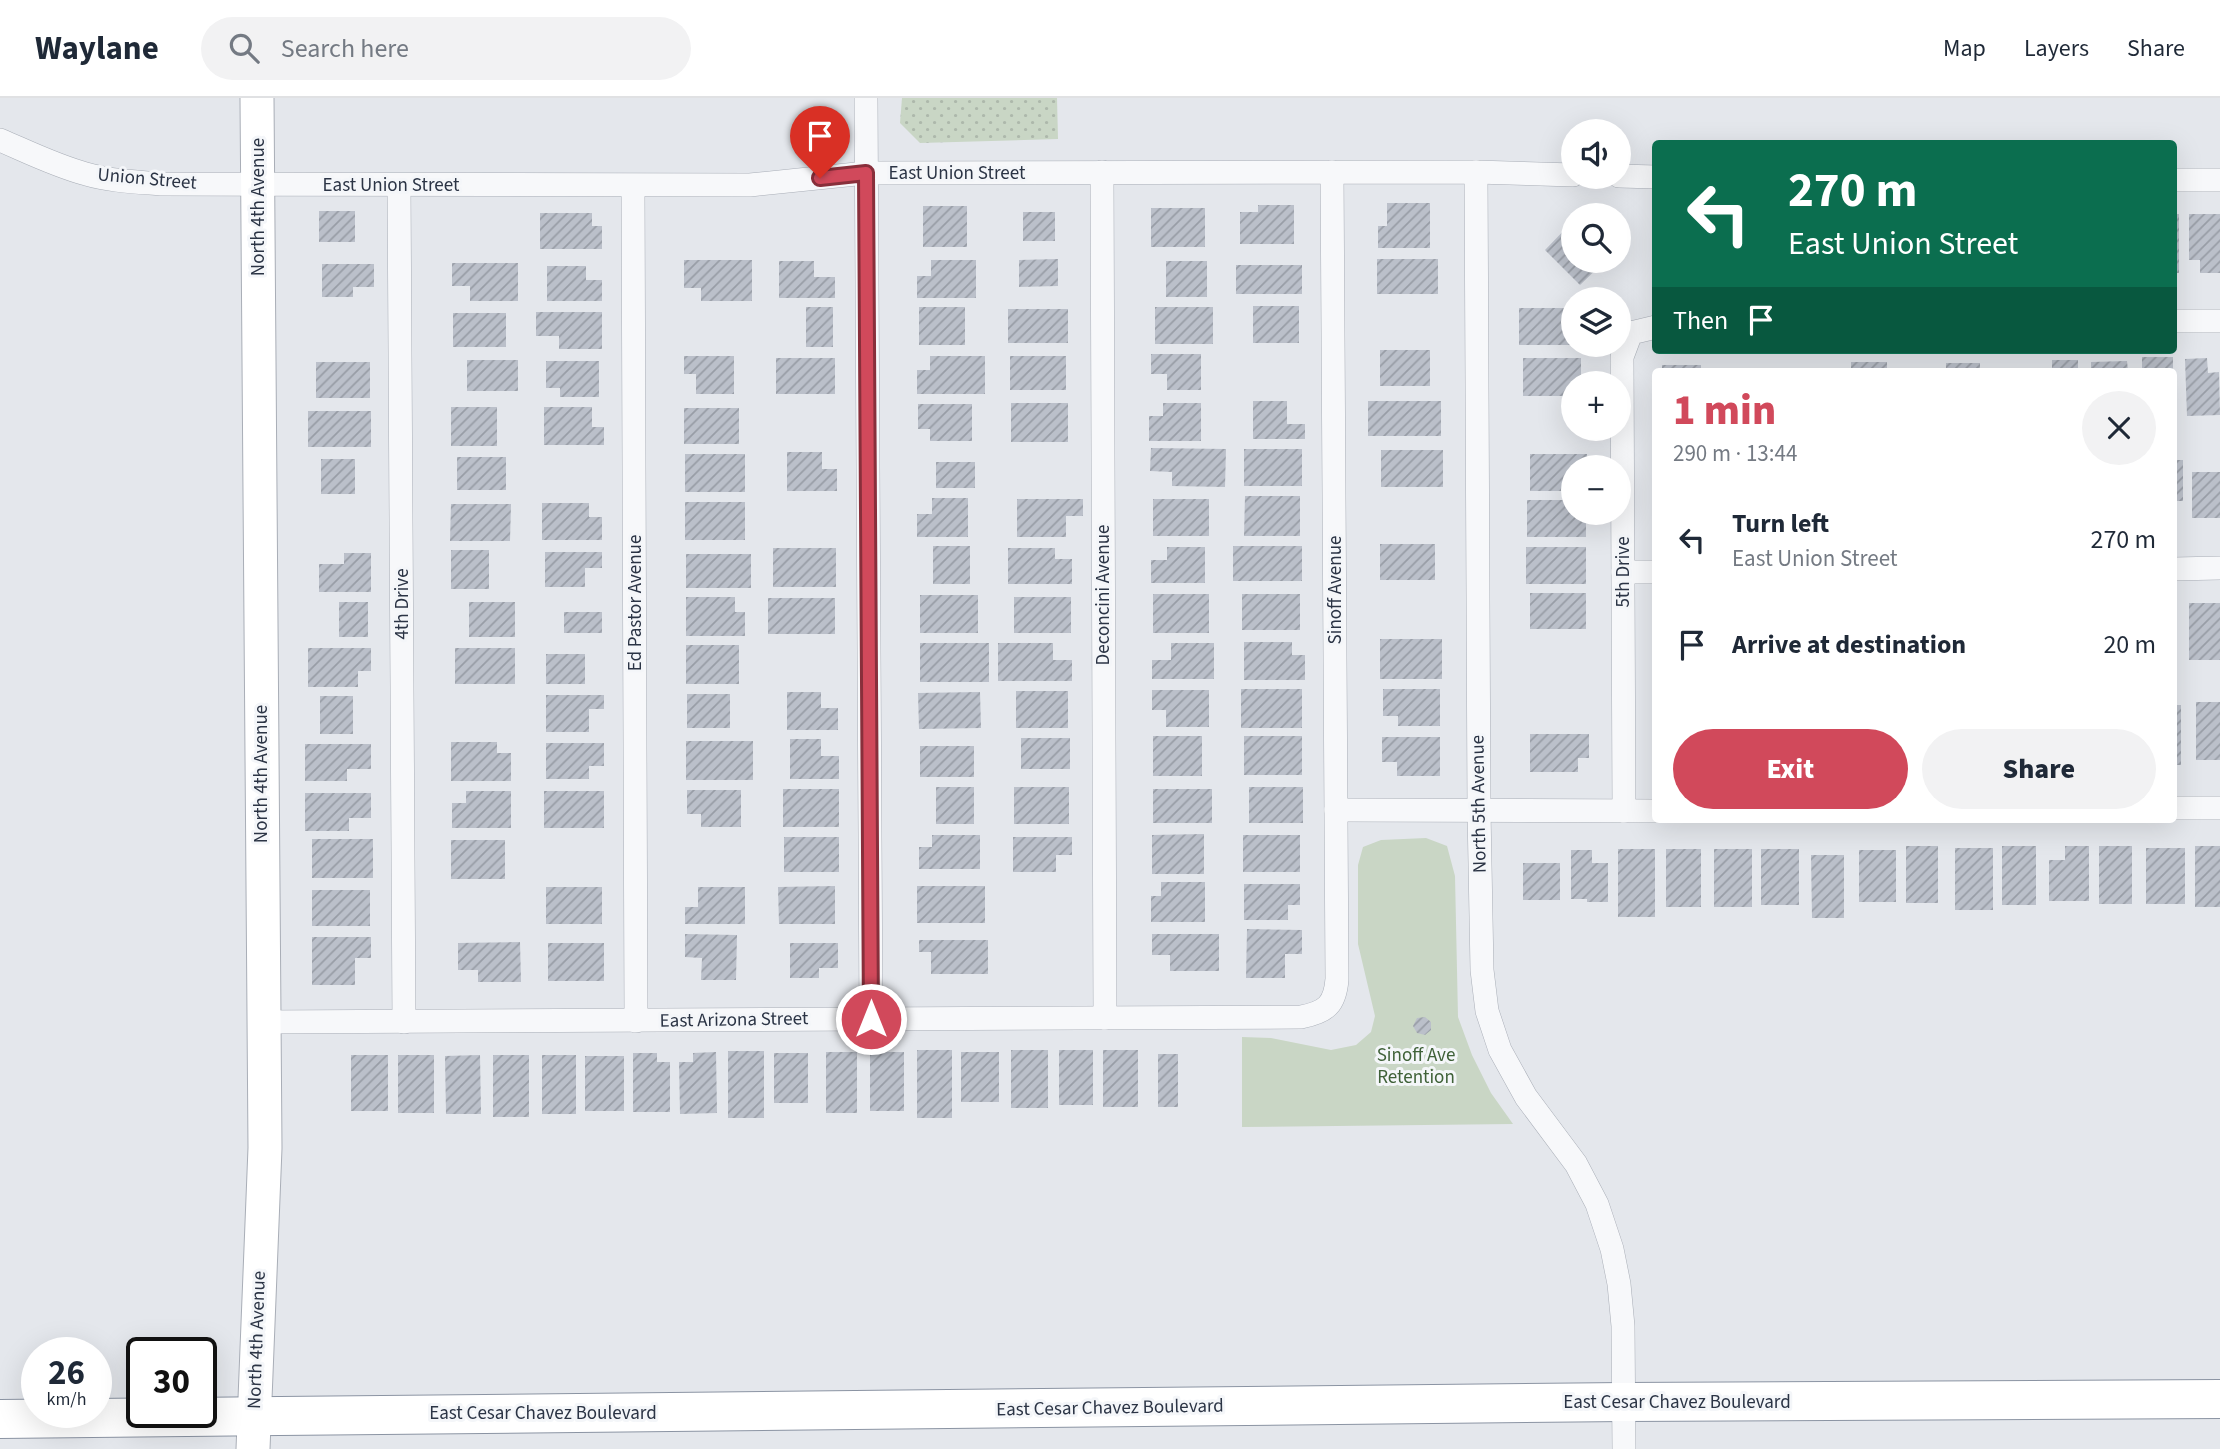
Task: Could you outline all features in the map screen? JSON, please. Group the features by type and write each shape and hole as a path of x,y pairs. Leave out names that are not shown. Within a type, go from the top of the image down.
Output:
{"highway":[{"name":"East Cesar Chavez Boulevard","path":"0,1419 253,1432 730,1412 1623,1402 2220,1399"}],"street":[{"name":"North 4th Avenue","path":"253,1432 265,1148 257,98"},
{"path":"866,98 871,1019"},
{"name":"Union Street","path":"0,140 85,174 125,182 258,185"},
{"name":"Deconcini Avenue","path":"1102,172 1105,1018"},
{"name":"Sinoff Avenue","path":"1328,1006 1334,1000 1337,979 1332,172"},
{"name":"East Union Street","path":"258,185 750,185 866,173 1476,172 1561,175"},
{"name":"North 5th Avenue","path":"1476,172 1482,970 1487,1011 1500,1051 1526,1097 1576,1164 1601,1216 1612,1249 1623,1326 1623,1449"},
{"path":"1631,176 1652,177"},
{"path":"2177,180 2220,180"},
{"name":"4th Drive","path":"399,186 404,1022"},
{"name":"Ed Pastor Avenue","path":"633,186 636,1021"},
{"path":"2177,321 2220,320"},
{"name":"5th Drive","path":"1624,811 1622,357 1631,334 1652,328"},
{"path":"2177,569 2220,568"},
{"path":"1623,572 1652,572"},
{"path":"2177,808 2220,808"},
{"path":"1336,810 1652,811"},
{"name":"East Arizona Street","path":"262,1022 1301,1017 1314,1014 1328,1006"}],"green space":[{"path":"902,98 1057,98 1058,139 920,143 900,123"},
{"name":"Sinoff Ave Retention","path":"1426,838 1447,846 1455,876 1458,1017 1472,1055 1491,1093 1513,1124 1242,1127 1242,1037 1271,1038 1331,1050 1356,1045 1371,1032 1375,1016 1358,944 1358,865 1363,847 1381,840"}],"building":[{"path":"1387,203 1430,203 1430,248 1378,248 1378,226 1387,226"},
{"path":"1258,205 1294,205 1294,244 1240,244 1240,212 1258,212"},
{"path":"923,206 967,206 967,247 923,247"},
{"path":"1151,208 1205,208 1205,247 1151,247"},
{"path":"319,211 355,211 355,242 319,242"},
{"path":"1023,212 1055,212 1055,241 1023,241"},
{"path":"540,213 592,213 592,226 602,226 602,249 540,249"},
{"path":"2177,214 2179,214 2177,273"},
{"path":"2189,214 2220,214 2220,273 2200,273 2200,260 2189,260"},
{"path":"1561,233 1561,266 1545,250"},
{"path":"1058,259 1058,286 1019,287 1019,260"},
{"path":"1377,259 1438,259 1438,294 1377,294"},
{"path":"684,260 752,260 752,301 701,301 701,288 684,288"},
{"path":"931,260 976,260 976,298 917,298 917,276 931,276"},
{"path":"779,261 814,261 814,277 835,277 835,298 779,298"},
{"path":"1166,261 1207,261 1207,297 1166,297"},
{"path":"452,263 518,263 518,301 470,301 470,286 452,286"},
{"path":"322,264 374,264 374,287 353,287 353,297 322,297"},
{"path":"1236,265 1302,265 1302,294 1236,294"},
{"path":"547,266 586,266 586,280 602,280 602,301 547,301"},
{"path":"1568,273 1592,273 1580,285"},
{"path":"1253,306 1299,306 1299,343 1253,343"},
{"path":"806,307 833,307 833,347 806,347"},
{"path":"919,307 965,307 965,345 919,345"},
{"path":"1155,307 1213,307 1213,344 1155,344"},
{"path":"1519,308 1561,308 1561,345 1519,345"},
{"path":"1008,309 1068,309 1068,343 1008,343"},
{"path":"536,312 602,312 602,349 559,349 559,336 536,336"},
{"path":"453,313 506,313 506,347 453,347"},
{"path":"1380,350 1430,350 1430,386 1380,386"},
{"path":"1151,354 1201,354 1201,390 1167,390 1167,374 1151,374"},
{"path":"684,356 734,356 734,394 696,394 696,374 684,374"},
{"path":"930,356 985,356 985,394 917,394 917,370 930,370"},
{"path":"1010,356 1066,356 1066,390 1010,390"},
{"path":"2142,357 2173,357 2173,368 2142,368"},
{"path":"776,358 835,358 835,394 776,394"},
{"path":"1523,358 1581,358 1581,371 1561,371 1561,396 1523,396"},
{"path":"2207,358 2208,373 2219,372 2220,415 2187,416 2185,359"},
{"path":"467,360 518,360 518,391 467,391"},
{"path":"2052,360 2078,360 2078,368 2052,368"},
{"path":"546,361 599,361 599,397 560,397 560,388 546,388"},
{"path":"2127,361 2128,368 2091,368 2091,362"},
{"path":"316,362 370,362 370,398 316,398"},
{"path":"1851,362 1887,362 1887,368 1851,368"},
{"path":"1946,363 1980,363 1980,368 1946,368"},
{"path":"1662,365 1701,365 1701,368 1662,368"},
{"path":"1253,401 1287,401 1287,424 1305,424 1305,439 1253,439"},
{"path":"1368,401 1441,401 1441,436 1368,436"},
{"path":"1011,403 1068,403 1068,442 1011,442"},
{"path":"1163,403 1201,403 1201,441 1149,441 1149,416 1163,416"},
{"path":"918,404 972,404 972,441 930,441 930,429 918,429"},
{"path":"451,407 497,407 497,446 451,446"},
{"path":"544,407 592,407 592,427 604,427 604,445 544,445"},
{"path":"684,408 739,408 739,444 684,444"},
{"path":"308,411 371,411 371,447 308,447"},
{"path":"1151,448 1226,449 1225,487 1172,486 1172,472 1150,471"},
{"path":"1244,449 1302,449 1302,486 1244,486"},
{"path":"1381,450 1443,450 1443,487 1381,487"},
{"path":"787,452 822,452 822,469 837,469 837,491 787,491"},
{"path":"685,454 745,454 745,492 685,492"},
{"path":"1530,454 1587,454 1561,455 1561,491 1530,491"},
{"path":"457,457 506,457 506,490 457,490"},
{"path":"321,459 355,459 355,494 321,494"},
{"path":"2177,460 2183,460 2183,501 2177,501"},
{"path":"936,462 975,462 975,488 936,488"},
{"path":"2192,472 2220,472 2220,518 2192,518"},
{"path":"1245,496 1300,496 1300,536 1244,536"},
{"path":"932,498 968,498 968,537 917,537 917,514 932,514"},
{"path":"1017,499 1083,499 1083,516 1066,516 1066,537 1017,537"},
{"path":"1153,499 1209,499 1209,536 1153,536"},
{"path":"1527,500 1561,500 1561,525 1586,525 1586,537 1527,537"},
{"path":"685,502 745,502 745,540 685,540"},
{"path":"542,503 589,503 589,517 602,517 602,540 542,540"},
{"path":"451,504 511,504 510,541 450,541"},
{"path":"1380,544 1435,544 1435,580 1380,580"},
{"path":"933,546 970,546 970,584 933,584"},
{"path":"1233,546 1302,546 1302,581 1233,581"},
{"path":"1167,547 1205,547 1205,583 1151,583 1151,560 1167,560"},
{"path":"1526,547 1586,547 1586,584 1526,584"},
{"path":"773,548 836,548 836,587 773,587"},
{"path":"1008,548 1055,548 1055,559 1072,559 1072,584 1008,584"},
{"path":"451,550 489,550 489,589 451,589"},
{"path":"545,552 602,552 602,568 585,568 585,587 545,587"},
{"path":"344,553 371,553 371,592 319,592 319,564 344,564"},
{"path":"686,554 751,554 751,588 686,588"},
{"path":"1530,593 1586,593 1586,629 1530,629"},
{"path":"1153,594 1209,594 1209,633 1153,633"},
{"path":"1242,594 1300,594 1300,630 1242,630"},
{"path":"920,595 978,595 978,633 920,633"},
{"path":"686,597 735,597 735,612 745,612 745,636 686,636"},
{"path":"1014,597 1071,597 1071,633 1014,633"},
{"path":"768,598 835,598 835,634 768,634"},
{"path":"339,602 368,602 368,637 339,637"},
{"path":"469,602 515,602 515,637 469,637"},
{"path":"2189,603 2220,603 2220,660 2189,660"},
{"path":"564,612 602,612 602,633 564,633"},
{"path":"1380,639 1442,639 1442,679 1380,679"},
{"path":"1244,642 1292,642 1292,655 1305,655 1305,680 1244,680"},
{"path":"920,643 989,643 989,682 920,682"},
{"path":"998,643 1053,643 1053,660 1072,660 1072,681 998,681"},
{"path":"1171,643 1214,643 1214,679 1152,679 1152,660 1171,660"},
{"path":"686,645 739,645 739,684 686,684"},
{"path":"308,648 371,648 371,671 358,671 358,687 308,687"},
{"path":"455,648 515,648 515,684 455,684"},
{"path":"546,654 585,654 585,684 546,684"},
{"path":"1241,689 1302,689 1302,728 1241,728"},
{"path":"1383,689 1440,689 1440,726 1398,726 1398,716 1383,716"},
{"path":"1152,690 1209,690 1209,727 1166,727 1166,710 1152,710"},
{"path":"1016,691 1068,691 1068,728 1016,728"},
{"path":"787,692 821,692 821,708 838,708 838,730 787,730"},
{"path":"980,692 981,728 919,729 918,693"},
{"path":"687,694 730,694 730,728 687,728"},
{"path":"546,695 604,695 604,709 589,709 589,732 546,732"},
{"path":"320,696 353,696 353,734 320,734"},
{"path":"2196,702 2220,702 2220,760 2196,760"},
{"path":"2177,705 2181,705 2181,765 2177,765"},
{"path":"1530,734 1589,734 1589,758 1578,758 1578,772 1530,772"},
{"path":"1153,736 1202,736 1202,776 1153,776"},
{"path":"1244,736 1302,736 1302,775 1244,775"},
{"path":"1382,737 1440,737 1440,776 1397,776 1397,762 1382,762"},
{"path":"1021,738 1070,738 1070,769 1021,769"},
{"path":"790,739 821,739 821,756 839,756 839,779 790,779"},
{"path":"686,741 753,741 753,780 686,780"},
{"path":"451,742 497,742 497,753 511,753 511,781 451,781"},
{"path":"546,743 604,743 604,766 589,766 589,779 546,779"},
{"path":"305,744 371,744 371,769 347,769 347,781 305,781"},
{"path":"920,746 974,746 974,777 920,777"},
{"path":"936,787 974,787 974,824 936,824"},
{"path":"1014,787 1069,787 1069,824 1014,824"},
{"path":"1249,787 1303,787 1303,823 1249,823"},
{"path":"783,789 839,789 839,827 783,827"},
{"path":"1153,789 1212,789 1212,823 1153,823"},
{"path":"687,790 741,790 741,827 701,827 701,814 687,814"},
{"path":"466,791 511,791 511,828 452,828 452,803 466,803"},
{"path":"544,791 604,791 604,828 544,828"},
{"path":"305,793 371,793 371,818 349,818 349,831 305,831"},
{"path":"1204,834 1204,874 1152,874 1152,835"},
{"path":"932,835 980,835 980,869 919,869 919,847 932,847"},
{"path":"1243,835 1300,835 1300,872 1243,872"},
{"path":"784,837 839,837 839,872 784,872"},
{"path":"1013,837 1072,837 1072,855 1056,855 1056,872 1013,872"},
{"path":"312,839 373,839 373,878 312,878"},
{"path":"451,840 505,840 505,879 451,879"},
{"path":"1906,846 1938,846 1938,903 1906,903"},
{"path":"2002,846 2036,846 2036,905 2002,905"},
{"path":"2065,846 2089,846 2089,901 2049,901 2049,860 2065,860"},
{"path":"2099,846 2132,846 2132,904 2099,904"},
{"path":"2195,846 2220,846 2220,907 2195,907"},
{"path":"1955,848 1993,848 1993,910 1955,910"},
{"path":"2146,848 2185,848 2185,904 2146,904"},
{"path":"1618,849 1655,849 1655,917 1618,917"},
{"path":"1666,849 1701,849 1701,907 1666,907"},
{"path":"1714,849 1752,849 1752,907 1714,907"},
{"path":"1761,849 1799,849 1799,905 1761,905"},
{"path":"1571,850 1592,850 1592,863 1608,863 1608,902 1571,899"},
{"path":"1859,850 1896,850 1896,902 1859,902"},
{"path":"1811,855 1844,855 1844,918 1812,918"},
{"path":"1523,863 1560,863 1560,900 1523,900"},
{"path":"1161,882 1205,882 1205,922 1151,922 1151,896 1161,896"},
{"path":"1244,884 1300,884 1300,905 1288,905 1288,920 1244,920"},
{"path":"835,886 835,924 779,924 778,887"},
{"path":"917,886 985,886 985,923 917,923"},
{"path":"546,887 602,887 602,924 546,924"},
{"path":"698,887 745,887 745,924 685,924 685,907 698,907"},
{"path":"312,890 370,890 370,926 312,926"},
{"path":"1247,929 1302,930 1302,954 1285,954 1285,978 1246,978"},
{"path":"685,934 737,935 736,980 701,980 702,958 685,957"},
{"path":"1152,934 1219,934 1219,971 1170,971 1170,955 1152,955"},
{"path":"312,937 371,937 371,958 355,958 355,985 312,985"},
{"path":"919,940 988,940 988,974 931,974 931,952 919,952"},
{"path":"520,942 521,982 478,982 478,970 458,970 458,943"},
{"path":"548,943 604,943 604,981 548,981"},
{"path":"790,943 838,943 838,968 819,968 819,978 790,978"},
{"path":"1425,1017 1431,1022 1431,1030 1425,1035 1417,1033 1413,1026 1417,1018"},
{"path":"917,1050 952,1050 952,1118 917,1118"},
{"path":"1011,1050 1048,1050 1048,1108 1011,1108"},
{"path":"1059,1050 1093,1050 1093,1105 1059,1105"},
{"path":"1103,1050 1138,1050 1138,1107 1103,1107"},
{"path":"728,1051 764,1051 764,1118 728,1118"},
{"path":"716,1052 717,1113 680,1114 679,1062 693,1062 693,1053"},
{"path":"826,1052 857,1052 857,1113 826,1113"},
{"path":"870,1052 904,1052 904,1111 870,1111"},
{"path":"961,1052 999,1052 999,1102 961,1102"},
{"path":"633,1053 657,1053 657,1062 670,1062 670,1112 633,1112"},
{"path":"774,1053 808,1053 808,1103 774,1103"},
{"path":"1158,1054 1178,1054 1178,1107 1158,1107"},
{"path":"351,1055 388,1055 388,1111 351,1111"},
{"path":"398,1055 434,1055 434,1113 398,1113"},
{"path":"480,1055 481,1114 446,1114 445,1056"},
{"path":"493,1055 529,1055 529,1117 493,1117"},
{"path":"542,1055 576,1055 576,1114 542,1114"},
{"path":"585,1056 624,1056 624,1111 585,1111"}],"route":[{"path":"820,178 866,173 871,1019"}]}
